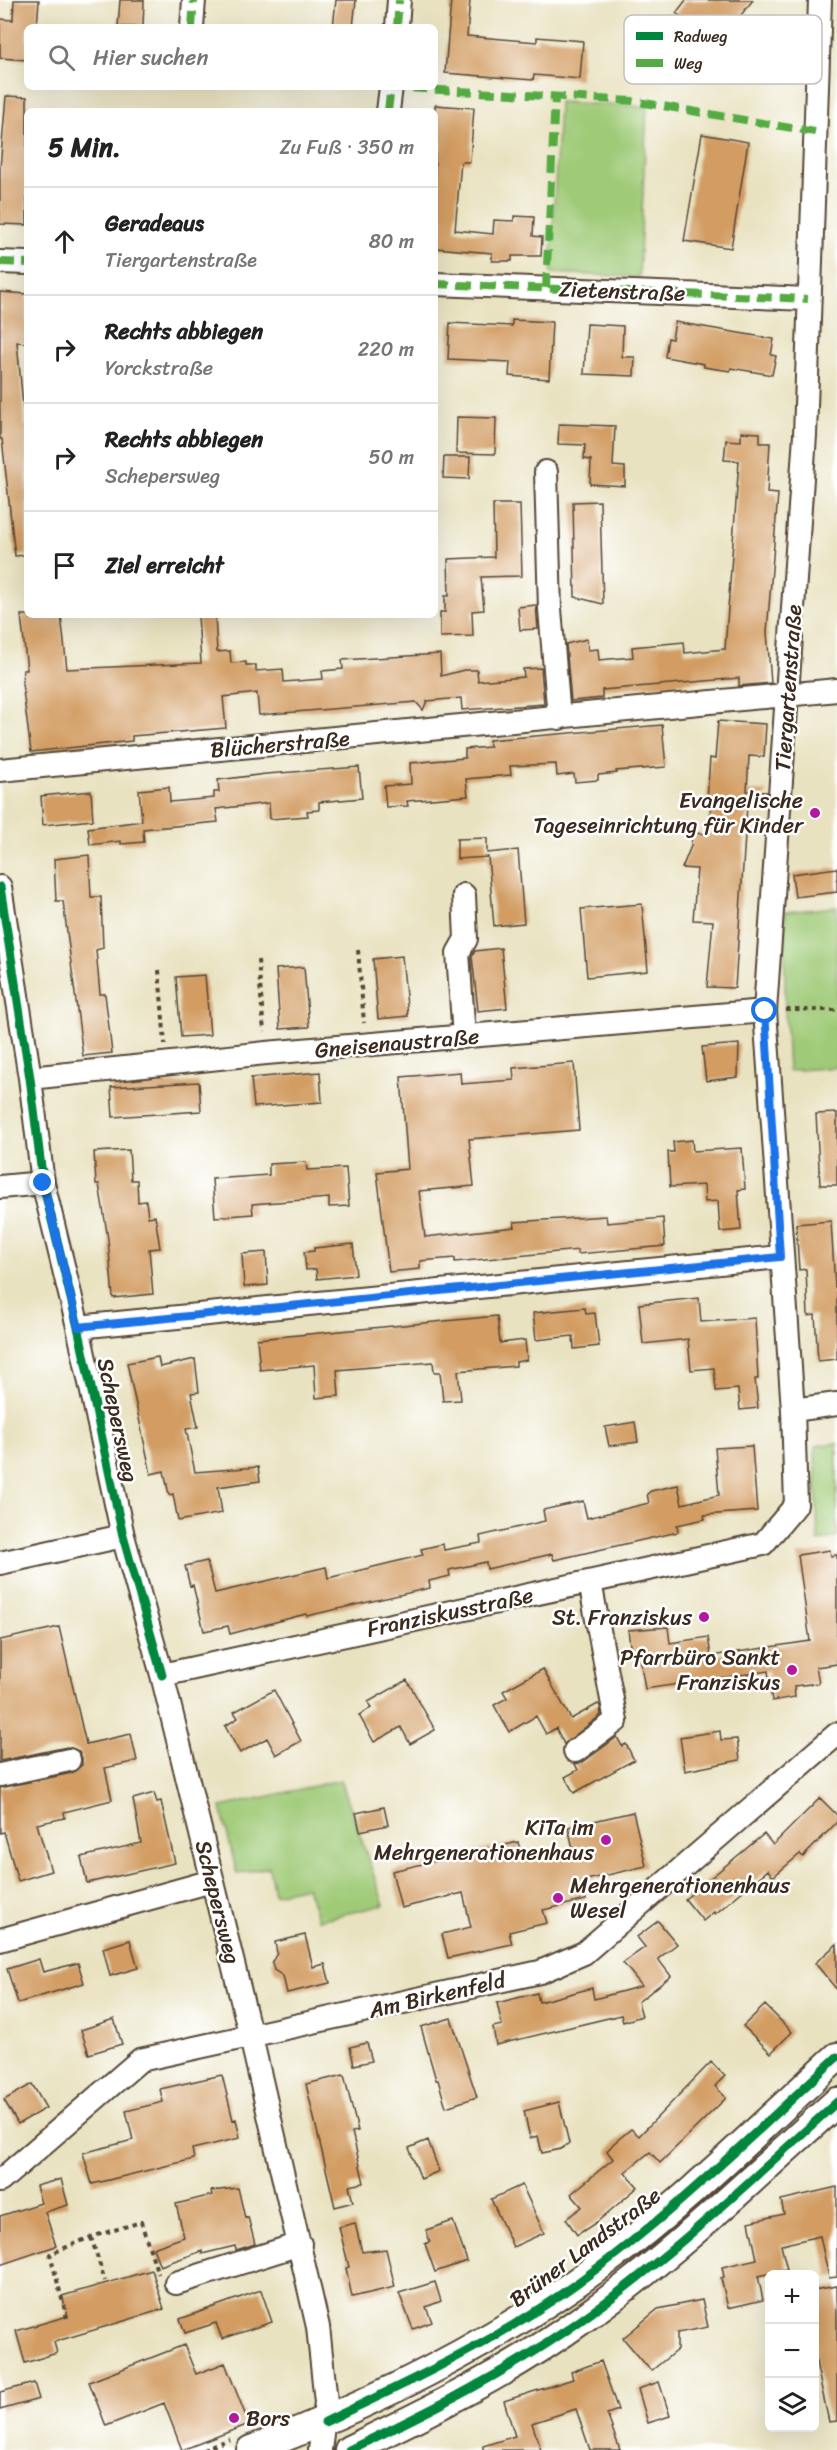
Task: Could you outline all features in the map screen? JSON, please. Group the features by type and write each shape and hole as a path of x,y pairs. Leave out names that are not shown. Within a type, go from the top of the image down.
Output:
{"main road":[{"name":"Brüner Landstraße","path":"251,2450 325,2422 439,2366 516,2323 603,2263 699,2184 837,2057"},
{"path":"349,2450 456,2397 583,2319 714,2214 837,2102"}],"street":[{"path":"192,24 194,0"},
{"path":"397,24 399,0"},
{"name":"Tiergartenstraße","path":"819,15 820,0"},
{"name":"Tiergartenstraße","path":"793,1410 780,1257 765,1011 805,435 817,84"},
{"path":"388,108 391,90"},
{"path":"0,262 24,263"},
{"name":"Zietenstraße","path":"438,284 808,299"},
{"path":"546,472 550,609 559,718"},
{"name":"Blücherstraße","path":"0,770 837,690"},
{"name":"Schepersweg","path":"0,887 30,1077 43,1183 78,1327 123,1536 162,1675 251,2037 318,2327 326,2402 320,2450"},
{"path":"464,895 466,939 458,953 464,1037"},
{"name":"Gneisenaustraße","path":"30,1077 266,1053 765,1011"},
{"path":"0,1187 43,1183"},
{"path":"78,1327 780,1257"},
{"path":"793,1410 837,1404"},
{"name":"Franziskusstraße","path":"162,1675 763,1544 796,1505 793,1410"},
{"path":"0,1563 123,1536"},
{"path":"575,1750 616,1721 590,1582"},
{"name":"Am Birkenfeld","path":"0,2181 140,2060 540,1972 584,1953 837,1734"},
{"path":"0,1775 69,1760"},
{"path":"0,1940 212,1881"},
{"path":"167,2280 300,2244"}],"path":[{"path":"358,950 365,1045"},
{"path":"258,960 266,1053"},
{"path":"159,970 166,1063"},
{"path":"765,1011 837,1010"},
{"path":"67,2318 50,2254 91,2236 141,2222 167,2280"},
{"path":"91,2236 105,2281"}],"green space":[{"path":"559,102 647,107 639,277 551,273"},
{"path":"837,907 837,1067 788,1071 785,1010 785,912"},
{"path":"837,1443 837,1537 818,1541 815,1446"},
{"path":"341,1780 384,1905 318,1920 307,1887 274,1894 269,1867 237,1874 221,1807"}],"building":[{"path":"14,0 39,0 37,24 24,24 24,60 0,58 0,19 13,20"},
{"path":"120,0 144,0 143,24 118,24"},
{"path":"336,0 356,0 353,24 333,24"},
{"path":"451,0 470,0 467,36 537,42 537,37 583,41 580,79 534,75 533,80 445,73"},
{"path":"686,0 753,0 741,15 679,15 676,13"},
{"path":"6,96 27,97 27,108 24,108 24,225 0,224 0,168"},
{"path":"435,105 474,108 470,162 461,162 455,230 493,234 494,220 514,221 514,216 534,217 533,236 542,237 541,256 512,256 512,261 492,261 492,253 438,248 438,108 435,108"},
{"path":"702,134 748,142 731,248 684,241"},
{"path":"0,292 24,294 24,343 17,342 24,416 24,555 15,556 2,439 0,439"},
{"path":"512,320 552,322 549,379 509,376 510,362 448,359 450,323 512,326"},
{"path":"675,322 774,339 771,355 776,356 772,375 731,368 730,371 704,367 704,364 665,357 668,338 672,339"},
{"path":"587,324 623,326 622,357 635,357 634,376 584,374"},
{"path":"457,417 496,418 495,454 456,453"},
{"path":"559,424 615,426 613,466 625,467 625,486 590,484 591,460 584,459 585,445 558,444"},
{"path":"741,432 760,433 760,443 770,443 767,493 778,494 767,632 771,683 739,686 739,678 602,690 602,698 571,701 566,644 587,639 588,650 598,649 599,660 633,657 632,647 684,642 685,653 725,649 739,461 724,460 726,440 741,441"},
{"path":"444,457 470,457 469,479 443,478"},
{"path":"600,501 603,604 575,597 573,502"},
{"path":"493,504 520,504 522,576 481,577 484,610 472,611 473,636 440,637 440,612 445,612 445,596 449,596 448,559 494,557"},
{"path":"536,605 538,629 520,630 518,607"},
{"path":"21,615 24,615 24,618 61,618 67,669 201,663 198,618 215,618 217,652 230,651 231,663 246,662 246,665 256,665 256,671 283,669 284,682 323,679 322,671 343,669 342,660 440,654 441,676 464,670 477,670 478,681 524,677 523,669 541,668 544,704 462,710 461,698 427,701 423,710 416,702 259,715 257,693 223,697 226,728 132,736 132,741 31,752 22,683 23,670 27,670"},
{"path":"718,721 766,724 764,757 749,756 747,791 767,792 766,795 747,805 735,988 707,987 713,921 693,920 697,869 682,868 691,846 692,833 709,834 711,799 707,799 710,758 715,759"},
{"path":"662,725 666,767 616,771 617,773 598,775 598,780 575,782 574,774 557,776 556,764 510,766 511,775 466,779 468,796 407,801 408,806 386,807 384,786 411,784 410,763 465,758 465,749 490,747 489,740"},
{"path":"359,767 362,798 319,802 319,810 307,811 308,816 270,819 269,803 216,809 218,822 143,829 144,842 121,844 121,841 90,845 88,828 142,821 139,790 169,787 170,802 214,798 214,792 219,792 218,780"},
{"path":"91,791 93,820 43,825 41,796"},
{"path":"487,838 487,853 518,850 524,923 494,926 488,857 457,859 457,839"},
{"path":"89,855 91,897 101,897 103,948 96,950 100,994 105,994 112,1053 83,1056 63,901 56,901 54,859"},
{"path":"837,868 837,892 795,897 792,874"},
{"path":"642,904 648,971 587,977 581,909"},
{"path":"501,948 507,1008 478,1011 472,956 475,951"},
{"path":"402,956 408,1016 378,1019 373,959"},
{"path":"304,967 309,1027 280,1029 276,969"},
{"path":"205,975 210,1035 181,1037 176,977"},
{"path":"739,1044 738,1077 706,1081 702,1047"},
{"path":"574,1063 579,1130 469,1139 474,1186 419,1191 425,1237 515,1227 514,1222 606,1216 607,1223 663,1218 665,1246 578,1254 578,1250 455,1262 455,1258 420,1261 420,1269 389,1272 377,1172 408,1169 401,1077 460,1072 461,1084 514,1080 513,1068"},
{"path":"320,1072 322,1102 254,1107 251,1078"},
{"path":"199,1082 201,1111 113,1117 111,1087"},
{"path":"837,1113 837,1185 820,1185 816,1114"},
{"path":"692,1140 693,1151 742,1148 745,1189 738,1190 741,1230 720,1232 718,1201 705,1202 704,1185 670,1187 668,1152 674,1152 673,1142"},
{"path":"129,1150 131,1180 137,1180 138,1202 146,1201 148,1217 155,1216 160,1248 149,1249 153,1294 113,1298 108,1239 99,1184 96,1184 94,1152"},
{"path":"306,1162 307,1170 346,1168 349,1206 329,1207 329,1198 252,1204 253,1214 215,1217 212,1179 269,1175 269,1164"},
{"path":"831,1221 835,1287 837,1287 837,1359 818,1361 815,1315 808,1316 806,1269 799,1270 796,1224"},
{"path":"353,1244 356,1275 317,1279 316,1269 306,1270 304,1252 314,1251 314,1248"},
{"path":"266,1252 268,1285 244,1287 242,1254"},
{"path":"699,1298 701,1322 755,1318 758,1379 755,1379 758,1408 740,1410 738,1389 716,1391 714,1368 691,1370 688,1339 643,1344 639,1304"},
{"path":"585,1308 586,1314 595,1313 599,1346 574,1349 573,1336 536,1340 533,1313"},
{"path":"497,1316 500,1343 525,1340 527,1360 516,1362 516,1366 458,1371 461,1400 443,1401 440,1372 434,1372 433,1362 337,1370 339,1396 316,1398 314,1365 260,1370 257,1339"},
{"path":"158,1357 160,1367 195,1359 199,1392 191,1393 198,1427 186,1429 195,1472 258,1467 260,1481 218,1487 222,1513 178,1521 173,1494 169,1495 164,1471 151,1474 127,1363"},
{"path":"635,1422 638,1442 609,1446 605,1427"},
{"path":"752,1446 757,1511 704,1515 705,1519 677,1525 678,1532 554,1560 552,1554 487,1569 486,1562 449,1570 450,1576 429,1581 430,1588 307,1616 306,1614 230,1634 228,1626 204,1631 193,1585 190,1586 185,1566 207,1561 215,1593 326,1567 328,1578 423,1555 421,1549 443,1544 444,1550 481,1543 480,1536 545,1521 543,1510 583,1501 587,1518 649,1503 647,1494 651,1491 678,1485 682,1504 719,1495 715,1448"},
{"path":"830,1550 831,1556 837,1555 837,1664 816,1667 819,1683 794,1686 795,1697 772,1701 768,1671 645,1689 639,1652 631,1653 628,1630 668,1627 670,1643 708,1637 711,1656 810,1641 798,1555"},
{"path":"59,1627 86,1744 131,1734 137,1761 105,1768 112,1800 64,1812 65,1818 37,1824 51,1871 18,1881 4,1832 0,1833 0,1788 72,1773 82,1765 82,1758 79,1751 67,1747 0,1761 0,1640"},
{"path":"543,1669 571,1719 598,1704 600,1706 601,1715 564,1744 556,1728 546,1734 536,1716 509,1732 494,1705 507,1698 503,1691"},
{"path":"407,1680 435,1730 410,1744 401,1727 374,1742 359,1715 371,1708 368,1702"},
{"path":"274,1690 301,1741 276,1755 267,1738 240,1753 225,1726 238,1718 234,1712"},
{"path":"720,1731 721,1740 737,1739 740,1760 685,1771 680,1737"},
{"path":"617,1737 622,1746 626,1744 634,1760 574,1793 565,1777 578,1770 575,1764 583,1762"},
{"path":"154,1793 157,1802 161,1801 175,1863 87,1883 81,1857 141,1843 133,1799"},
{"path":"820,1798 837,1815 837,1822 803,1857 800,1854 773,1877 768,1870 715,1914 714,1912 703,1921 685,1899 764,1834 773,1845"},
{"path":"384,1807 388,1825 360,1831 356,1813"},
{"name":"Mehrgenerationenhaus Wesel","path":"633,1812 646,1866 582,1881 586,1900 543,1910 547,1923 509,1932 512,1944 448,1958 442,1934 471,1927 463,1893 401,1908 392,1871 518,1842 520,1850 538,1861 574,1853 568,1827"},
{"path":"658,1921 677,1944 658,1959 671,1976 638,2002 642,2016 623,2022 621,2015 496,2045 493,2027 502,2025 497,2003 537,1993 539,2002 592,1988 594,1999 642,1986 623,1963 645,1947 637,1937"},
{"path":"305,1935 313,1967 325,1964 330,1983 287,1993 283,1976 274,1970 272,1962 277,1953 275,1942"},
{"path":"130,1940 138,1968 110,1976 103,1948"},
{"path":"837,1944 837,1990 815,1963"},
{"path":"39,1959 43,1972 78,1963 84,1983 18,2003 7,1969"},
{"path":"765,2005 792,2032 771,2053 743,2026"},
{"path":"451,2018 477,2097 446,2107 421,2027"},
{"path":"114,2019 122,2044 89,2054 81,2030"},
{"path":"367,2043 372,2061 354,2065 350,2047"},
{"path":"711,2062 725,2076 715,2086 726,2098 660,2163 650,2152 625,2172 638,2187 597,2222 577,2235 566,2219 582,2207 571,2194 613,2159 607,2151 614,2143 631,2129 639,2136"},
{"path":"222,2075 240,2138 192,2149 194,2159 92,2184 83,2153 133,2140 126,2111 163,2102 160,2089"},
{"path":"344,2075 358,2131 352,2132 364,2183 349,2186 353,2202 335,2207 306,2084"},
{"path":"32,2084 46,2108 18,2124 4,2100"},
{"path":"559,2102 569,2143 561,2149 542,2153 538,2136 530,2138 524,2111"},
{"path":"428,2140 439,2171 421,2179 409,2148"},
{"path":"61,2179 68,2205 45,2212 56,2246 0,2265 0,2216 41,2203 36,2186"},
{"path":"522,2185 544,2233 513,2247 491,2199"},
{"path":"837,2187 837,2277 829,2278 820,2236 781,2245 787,2270 765,2270 765,2275 758,2276 763,2300 728,2308 721,2278 724,2277 722,2267 757,2259 749,2222 784,2214 781,2200"},
{"path":"238,2188 245,2218 248,2217 255,2244 236,2250 235,2246 202,2254 202,2251 160,2266 153,2248 184,2237 176,2204 212,2195 211,2191"},
{"path":"453,2221 467,2261 435,2272 425,2244 430,2242 426,2230"},
{"path":"355,2223 362,2252 386,2249 395,2287 352,2297 346,2268 349,2267 339,2227"},
{"path":"152,2270 164,2309 54,2342 57,2353 25,2363 16,2331 68,2316 62,2296"},
{"path":"435,2282 441,2301 426,2307 432,2322 413,2329 399,2293"},
{"path":"837,2286 837,2421 829,2422 819,2376 819,2289"},
{"path":"261,2290 272,2322 222,2339 216,2323 185,2333 180,2319"},
{"path":"702,2300 708,2327 677,2333 677,2350 651,2371 623,2338 658,2309"},
{"path":"184,2345 196,2374 225,2363 249,2424 182,2450 164,2403 106,2426 89,2382"},
{"path":"601,2361 618,2410 607,2414 620,2450 590,2450 576,2409 532,2423 541,2450 483,2450 483,2446 515,2436 504,2401 573,2379 571,2372"},
{"path":"659,2382 670,2416 648,2423 638,2389"},
{"path":"34,2383 39,2399 0,2410 0,2392"}],"marked path":[{"path":"192,24 194,0"},
{"path":"397,24 399,0"},
{"path":"388,108 391,90"},
{"path":"438,90 633,101 815,132"},
{"path":"546,288 555,96"},
{"path":"0,262 24,263"},
{"path":"438,284 808,299"}],"cycle path":[{"path":"0,887 30,1078 43,1183 78,1327 123,1536 162,1675"},
{"path":"325,2422 469,2351 559,2296 643,2233 683,2199 837,2057"},
{"path":"349,2450 499,2373 584,2318 682,2241 837,2102"}],"place":[{"name":"Evangelische Tageseinrichtung für Kinder","path":"815,813"},
{"name":"St. Franziskus","path":"704,1617"},
{"name":"Pfarrbüro Sankt Franziskus","path":"792,1670"},
{"name":"KiTa im Mehrgenerationenhaus","path":"606,1840"},
{"name":"Mehrgenerationenhaus Wesel","path":"558,1898"},
{"name":"Bors","path":"234,2418"}],"route":[{"path":"43,1183 78,1327 780,1257 765,1011"}]}
